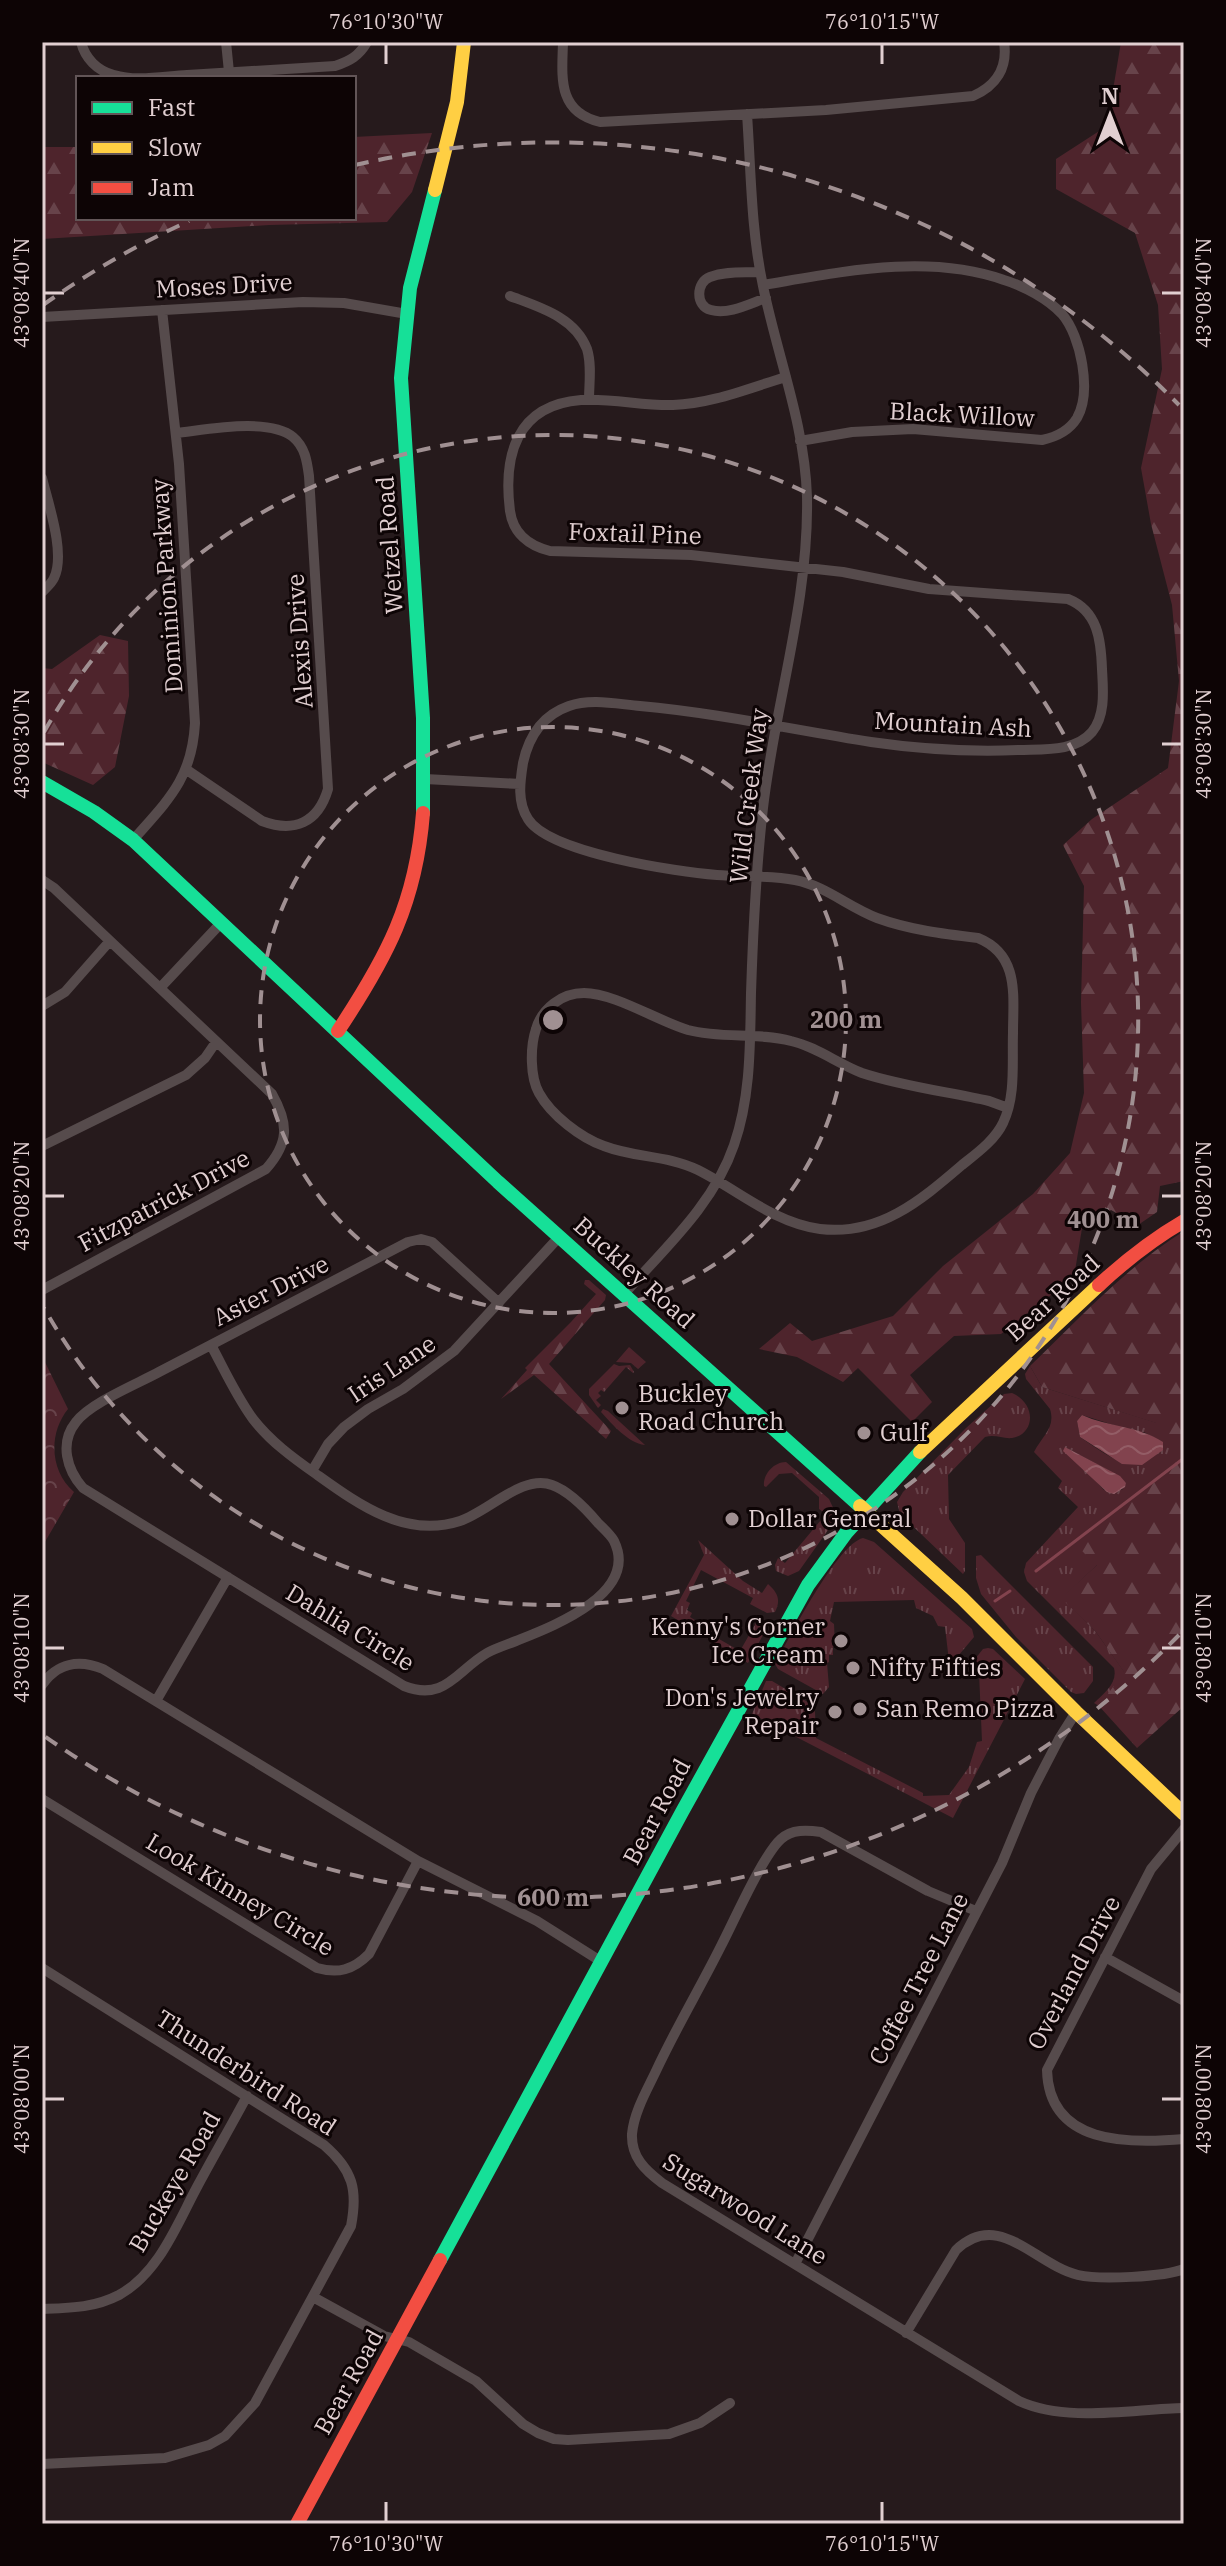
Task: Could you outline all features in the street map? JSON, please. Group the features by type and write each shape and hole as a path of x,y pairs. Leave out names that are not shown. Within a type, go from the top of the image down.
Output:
{"street":[{"path":"81,42 93,64 114,76"},
{"path":"226,42 229,72"},
{"path":"139,76 335,66 350,61 362,52 367,42"},
{"name":"Wetzel Road","path":"338,1031 382,961 405,910 419,860 424,823 425,779 402,366 412,280 458,102 464,42"},
{"path":"563,42 562,83 567,99 579,113 600,122 919,103 973,96 987,90 998,78 1004,64 1004,42"},
{"name":"Wild Creek Way","path":"625,1293 685,1227 717,1181 733,1148 743,1114 748,1084 763,806 805,568 807,494 800,441 760,272 747,114"},
{"name":"Black Willow","path":"763,285 839,272 895,267 979,272 1008,281 1042,298 1061,313 1074,331 1080,349 1083,400 1079,416 1055,438 1042,440 913,429 852,432 800,441"},
{"path":"760,272 707,277 699,290 701,301 713,311 729,310 766,298"},
{"path":"510,296 565,320 577,332 587,349 590,363 589,400"},
{"name":"Moses Drive","path":"42,317 303,302 344,303 407,314"},
{"name":"Dominion Parkway","path":"133,840 173,794 187,770 194,747 176,433 162,310"},
{"name":"Foxtail Pine","path":"786,377 707,401 674,405 589,400 550,408 519,433 508,465 507,490 511,517 522,538 539,549 691,555 805,568"},
{"name":"Alexis Drive","path":"176,433 267,426 284,431 295,439 305,453 309,476 328,789 324,804 310,820 295,826 275,826 262,821 187,770"},
{"path":"42,478 57,545 58,564 54,578 42,592"},
{"name":"Mountain Ash","path":"520,784 526,750 542,721 556,710 575,704 598,702 684,710 873,742 988,751 1060,748 1081,742 1093,731 1100,718 1103,697 1100,635 1088,613 1077,603 1047,596 929,589 843,572 805,568"},
{"path":"425,779 520,784 523,809 528,820 547,836 578,847 672,870 791,879 817,885 874,917 919,931 978,938 1004,956 1011,969 1014,986 1012,1087 1008,1108 1002,1126 989,1142 916,1203 874,1225 845,1230 797,1224 672,1159 601,1146 557,1114 539,1092 534,1070 533,1036 538,1021 549,1007 566,996 583,993 599,995 684,1029 706,1034 789,1040 865,1074 989,1101 1008,1108"},
{"name":"Buckley Road","path":"42,782 94,812 133,840 498,1182 962,1598 1184,1814"},
{"name":"Fitzpatrick Drive","path":"42,880 272,1094 284,1124 284,1144 266,1169 42,1290"},
{"path":"160,988 222,922"},
{"path":"42,1006 65,992 109,942"},
{"path":"42,1146 186,1075 205,1058 216,1042"},
{"name":"Bear Road","path":"297,2524 808,1585 866,1510 915,1456 1121,1265 1184,1221"},
{"name":"Iris Lane","path":"312,1471 328,1444 344,1427 442,1361 560,1236"},
{"name":"Aster Drive","path":"67,1445 74,1424 83,1414 408,1242 421,1239 432,1242 499,1303"},
{"name":"Dahlia Circle","path":"67,1445 70,1471 83,1488 404,1686 418,1691 440,1689 488,1652 560,1624 583,1610 606,1590 616,1576 618,1552 613,1539 591,1515 554,1485 538,1481 525,1485 481,1513 457,1522 431,1525 406,1524 360,1505 275,1443 255,1422 211,1345"},
{"path":"156,1701 228,1577"},
{"path":"42,1685 58,1668 74,1663 89,1663 103,1669 418,1861 537,1921 602,1962"},
{"name":"Coffee Tree Lane","path":"795,2264 1002,1863 1031,1793 1076,1712"},
{"name":"Look Kinney Circle","path":"42,1799 317,1968 331,1972 346,1971 369,1954 418,1861"},
{"name":"Overland Drive","path":"1184,1829 1151,1869 1049,2063 1047,2089 1054,2105 1063,2115 1103,2138 1131,2142 1184,2139"},
{"name":"Sugarwood Lane","path":"976,1911 928,1891 821,1832 808,1830 791,1833 776,1844 676,2030 635,2118 632,2136 634,2150 641,2166 662,2183 1034,2408 1078,2413 1184,2408"},
{"path":"1105,1957 1184,2001"},
{"name":"Thunderbird Road","path":"42,1968 324,2145 340,2158 354,2188 351,2226 255,2403 225,2436 209,2445 165,2458 42,2464"},
{"name":"Buckeye Road","path":"42,2309 81,2308 97,2304 121,2294 136,2283 164,2248 247,2096"},
{"path":"906,2333 956,2250 967,2239 979,2234 991,2233 1011,2241 1077,2274 1124,2277 1184,2269"},
{"path":"313,2297 384,2336 409,2342 476,2381 523,2424 554,2439 669,2434 700,2423 730,2403"}],"green space":[{"path":"1121,42 1184,42 1184,1181 1160,1186 1157,1212 1138,1225 1111,1210 1082,1228 1074,1277 1001,1334 954,1336 910,1375 932,1402 912,1422 858,1368 843,1382 797,1357 759,1349 790,1323 812,1341 893,1316 943,1266 1033,1194 1070,1153 1084,1093 1081,1002 1084,886 1063,845 1092,819 1168,768 1179,681 1172,605 1151,524 1141,468 1162,369 1158,305 1135,233 1056,189 1056,159 1107,126"},
{"path":"432,133 412,192 387,222 269,225 42,239 42,147 76,147 76,220 356,220 356,137"},
{"path":"100,635 128,641 129,696 115,767 93,785 42,762 42,668 52,669"},
{"path":"1184,1231 1184,1706 1137,1748 1099,1706 1124,1672 1096,1632 1061,1598 1097,1565 1068,1538 1177,1448 1156,1423 1042,1387 1030,1366 1123,1277"},
{"path":"585,1280 606,1295 605,1300 549,1364 611,1431 606,1439 534,1375 501,1399 527,1370 525,1368 596,1294 584,1284"},
{"path":"629,1347 646,1362 638,1369 631,1363 616,1362"},
{"path":"42,1356 68,1409 57,1430 54,1452 60,1474 74,1492 42,1547"},
{"path":"614,1364 630,1365 634,1372 626,1367 604,1392 601,1390 598,1393 601,1396 596,1400 601,1405 598,1408 589,1395 589,1389"},
{"path":"1030,1366 1042,1387 1157,1423 1178,1448 1097,1565 1062,1598 1096,1632 1125,1673 1099,1706 1094,1703 1112,1683 1114,1668 1027,1581 1024,1572 1026,1563 1078,1507 1058,1488 1062,1481 1034,1452 1050,1427 1051,1416 1050,1409 1025,1374","holes":["1082,1415 1144,1432 1162,1442 1145,1462 1124,1462 1080,1437 1077,1421","1065,1447 1126,1483 1122,1490 1104,1490"]},
{"path":"1012,1393 1026,1404 1029,1411 1026,1431 1012,1438 985,1437 948,1475 949,1519 965,1543 963,1574 900,1514 897,1502 903,1492 966,1428 1004,1394"},
{"path":"603,1409 645,1445 632,1441 621,1432 601,1412"},
{"path":"786,1462 829,1499 836,1514 799,1571 788,1576 776,1571 778,1558 785,1563 826,1514 819,1509 819,1497 792,1473 779,1474 764,1486 770,1470"},
{"path":"863,1538 874,1542 972,1629 974,1637 953,1662 949,1661 945,1627 938,1626 933,1616 916,1608 914,1600 834,1602 830,1621 834,1624 835,1647 827,1663 829,1687 823,1694 778,1669 775,1664 827,1574 852,1544"},
{"path":"698,1540 743,1581 762,1593 768,1584 776,1594 778,1604 775,1612 767,1613 750,1604 753,1598 701,1570 686,1601 690,1603 687,1610 692,1613 690,1617 740,1651 757,1621 761,1623 765,1631 748,1663 671,1616 704,1555"},
{"path":"981,1555 1093,1667 1093,1681 1084,1693 1071,1692 1016,1637 981,1594 976,1578 976,1556"},
{"path":"983,1649 993,1649 1025,1679 953,1818 752,1714 766,1681 772,1681 811,1704 815,1712 816,1738 923,1793 923,1796 949,1795 969,1767 977,1742 982,1741 979,1672 972,1671 971,1664"}],"water":[{"path":"1082,1415 1154,1437 1163,1442 1163,1450 1142,1465 1122,1464 1080,1437 1077,1421"},
{"path":"1065,1447 1120,1476 1126,1483 1125,1487 1114,1494 1107,1492 1063,1451"}],"waterway":[{"path":"1036,1571 1184,1458"},
{"path":"995,1601 1010,1591"}],"traffic: fast":[{"path":"423,813 423,718 401,378 410,288 435,190"},
{"path":"42,782 94,812 133,840 498,1182 860,1506"},
{"path":"440,2260 808,1585 846,1533 920,1452"}],"traffic: slow":[{"path":"435,190 457,102 464,42"},
{"path":"920,1452 1099,1285"},
{"path":"860,1506 962,1598 1184,1814"}],"traffic: jam":[{"path":"338,1031 371,978 396,928 414,875 423,813"},
{"path":"1099,1285 1161,1235 1184,1221"},
{"path":"297,2524 440,2260"}],"place":[{"name":"Buckley Road Church","path":"622,1408"},
{"name":"Gulf","path":"864,1433"},
{"name":"Dollar General","path":"732,1519"},
{"name":"Kenny's Corner Ice Cream","path":"841,1641"},
{"name":"Nifty Fifties","path":"853,1668"},
{"name":"San Remo Pizza","path":"860,1709"},
{"name":"Don's Jewelry Repair","path":"835,1712"}]}
